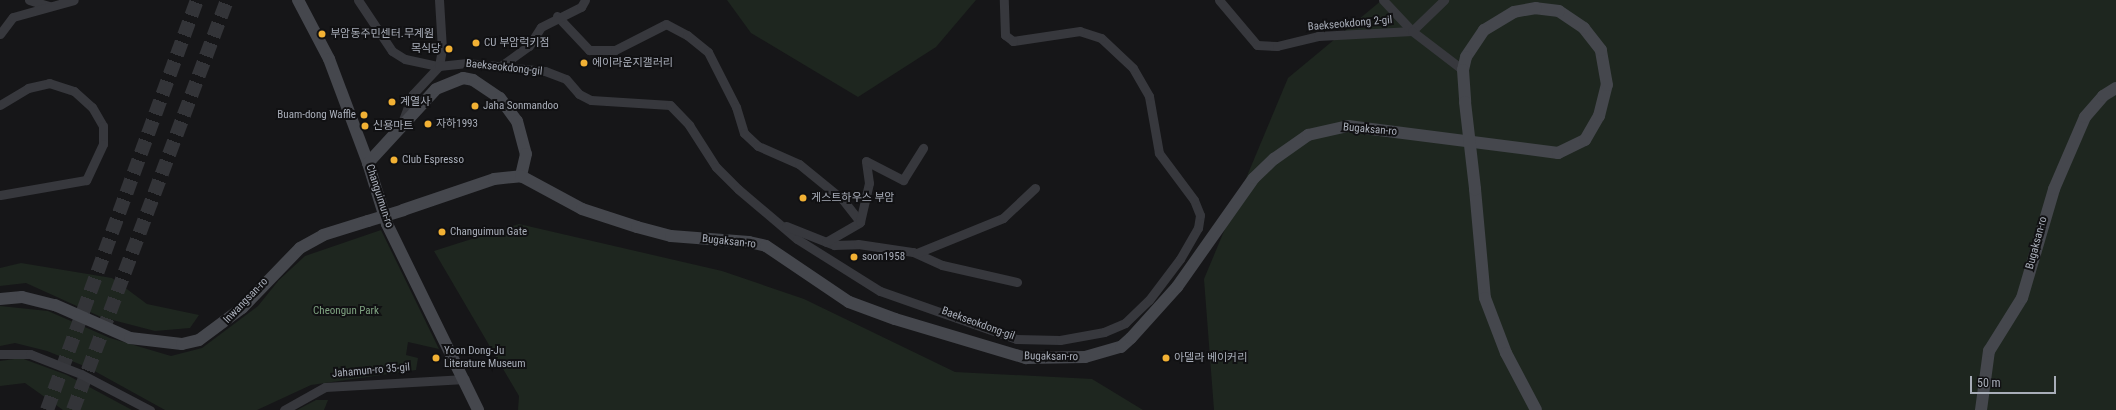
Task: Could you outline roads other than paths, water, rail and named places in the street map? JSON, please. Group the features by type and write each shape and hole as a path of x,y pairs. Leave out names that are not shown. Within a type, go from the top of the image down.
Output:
{"street":[{"path":"29,0 49,6"},
{"path":"0,34 13,17 74,0"},
{"name":"Changuimun-ro","path":"298,0 329,59 368,163 387,224 465,379 478,410"},
{"path":"358,0 392,51 405,59 439,66 442,49 439,0"},
{"path":"501,66 529,46 540,27 557,16 581,7 585,0"},
{"name":"Baekseokdong-gil","path":"399,128 413,94 439,66 467,62 545,71 566,79 579,94 591,100 670,105 689,125 716,167 782,224 837,268 880,291 1016,339 1060,340 1104,332 1125,323 1148,300 1180,259 1198,228 1200,215 1194,200 1159,153 1149,96 1133,68 1101,38 1080,31 1014,41 1006,35 1004,0"},
{"name":"Baekseokdong 2-gil","path":"1219,0 1257,45 1277,46 1318,36 1412,32"},
{"path":"1383,0 1412,32 1463,70"},
{"path":"1412,32 1444,0"},
{"name":"Bugaksan-ro","path":"521,176 582,209 637,227 671,236 749,242 766,246 849,302 895,319 1026,358 1085,357 1121,347 1131,338 1177,286 1254,178 1274,159 1308,135 1348,126 1558,153 1585,140 1605,101 1605,69 1601,50 1592,36 1569,16 1548,8 1519,11 1494,23 1474,42 1463,70 1465,102 1475,189 1485,298 1506,354 1536,410"},
{"path":"557,16 589,50 616,50 666,24 687,35 708,52 736,106 744,133 758,146 799,164 843,200 860,222"},
{"name":"Baekseokdong-gil","path":"368,163 436,89 448,81 473,80 500,98 517,121 526,154 521,176"},
{"path":"0,105 28,88 49,83 74,91 92,107 102,126 103,144 86,180 0,195"},
{"name":"Bugaksan-ro","path":"1981,410 1989,351 2022,298 2054,188 2085,117 2093,105 2116,88"},
{"path":"826,242 860,222 869,183 866,161 904,180 924,148"},
{"name":"Inwangsan-ro","path":"0,299 22,297 55,304 130,338 182,344 199,340 242,308 300,248 323,235 494,179 521,176"},
{"path":"917,254 1003,218 1035,188"},
{"path":"782,224 826,242 917,254 942,265 1017,282"},
{"path":"0,354 30,354 82,374 150,410"},
{"name":"Jahamun-ro 35-gil","path":"284,410 325,387 465,379"}],"tunnel":[{"path":"47,410 197,0"},
{"path":"73,410 227,0"}],"place":[{"name":"부암동주민센터.무계원","path":"322,34"},
{"name":"CU 부암럭키점","path":"476,43"},
{"name":"목식당","path":"449,49"},
{"name":"에이라운지갤러리","path":"584,63"},
{"name":"계열사","path":"392,102"},
{"name":"Jaha Sonmandoo","path":"475,106"},
{"name":"Buam-dong Waffle","path":"364,115"},
{"name":"자하1993","path":"428,124"},
{"name":"신용마트","path":"365,126"},
{"name":"Club Espresso","path":"394,160"},
{"name":"게스트하우스 부암","path":"803,198"},
{"name":"Changuimun Gate","path":"442,232"},
{"name":"soon1958","path":"854,257"},
{"name":"Yoon Dong-Ju Literature Museum","path":"436,358"},
{"name":"아델라 베이커리","path":"1166,358"}],"park label":[{"name":"Cheongun Park","path":"346,311"}]}
